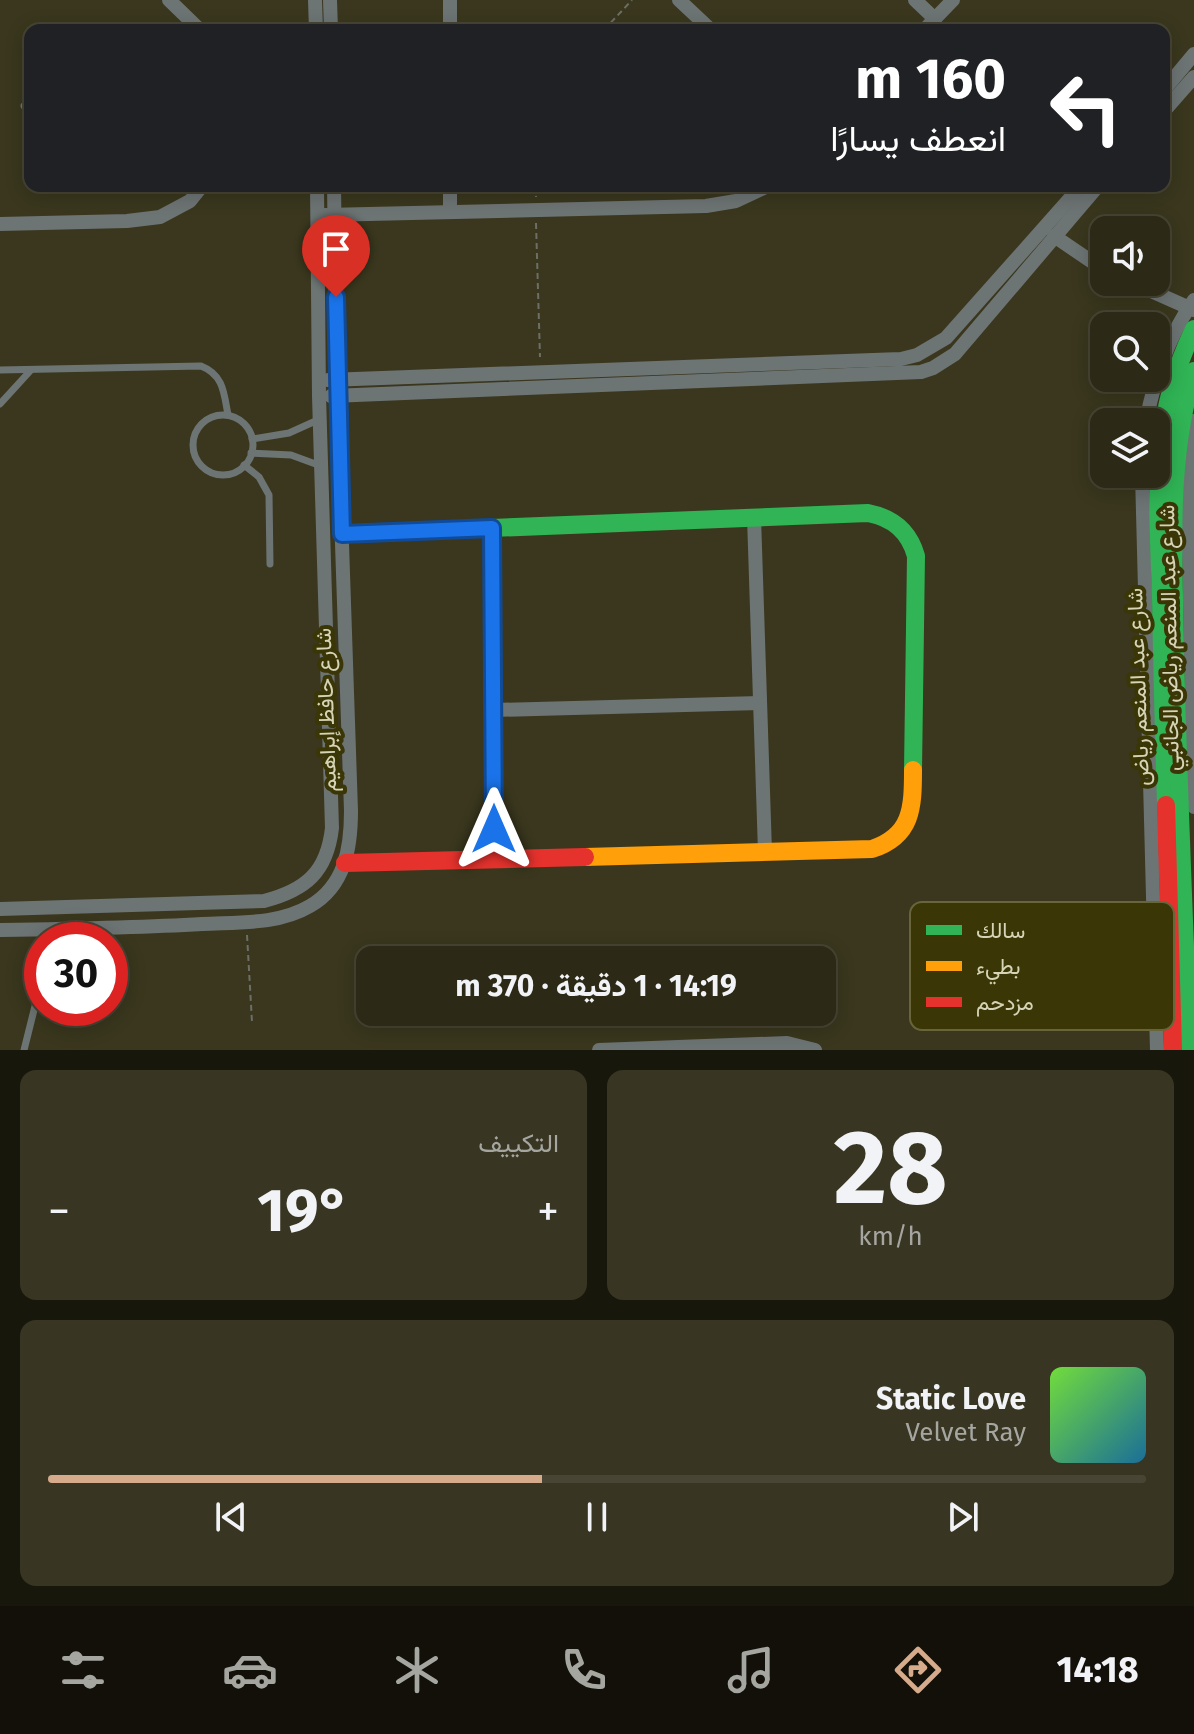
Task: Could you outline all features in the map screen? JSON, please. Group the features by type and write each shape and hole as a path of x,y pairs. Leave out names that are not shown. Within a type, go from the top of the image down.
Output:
{"street":[{"path":"169,0 194,24"},
{"path":"315,0 316,24"},
{"path":"330,0 331,24"},
{"path":"450,0 450,24"},
{"path":"679,0 705,24"},
{"path":"915,0 935,19"},
{"path":"930,24 953,0"},
{"path":"1170,83 1194,54"},
{"path":"1170,104 1194,77"},
{"path":"0,224 127,221 160,217 190,201 197,192"},
{"name":"شارع حافظ إبراهيم","path":"0,909 264,901 297,890 322,865 332,828 319,396 317,192"},
{"name":"شارع حافظ إبراهيم","path":"128,929 246,922 279,917 310,906 327,892 345,863 351,833 334,192"},
{"path":"450,192 450,212"},
{"path":"317,215 706,206 736,201 755,192"},
{"path":"1019,267 1076,192"},
{"path":"319,380 337,388 889,367 946,338 1054,236 1093,192"},
{"path":"1054,236 1090,260"},
{"path":"1149,408 1171,342 1192,306 1167,296"},
{"name":"شارع عبد المنعم رياض","path":"1189,1050 1174,711 1149,497 1163,415 1179,363 1194,329"},
{"path":"319,396 337,388 541,372 889,367"},
{"name":"شارع عبد المنعم رياض","path":"1173,902 1173,472 1179,418 1194,371"},
{"name":"شارع عبد المنعم رياض الجانبي","path":"1164,902 1194,421"},
{"name":"شارع عبد المنعم رياض الجانبي","path":"1146,488 1149,497"},
{"path":"342,534 877,514 900,526 911,539 916,556 913,804 907,822 888,843 871,850 345,863"},
{"path":"754,517 765,852"},
{"path":"492,528 495,859"},
{"path":"328,698 348,698"},
{"path":"494,710 760,703"},
{"name":"شارع عبد المنعم رياض الجانبي","path":"1174,711 1194,807"},
{"path":"159,904 161,926"},
{"name":"شارع حافظ إبراهيم","path":"0,930 24,934"},
{"name":"شارع عبد المنعم رياض الجانبي","path":"1157,1050 1158,1030"},
{"name":"شارع عبد المنعم رياض","path":"1173,1030 1173,1050"},
{"path":"599,1050 787,1043 815,1050"}],"lane":[{"path":"0,370 201,366 213,372 222,384 228,415"},
{"path":"0,404 31,370"},
{"path":"228,415 246,426 252,439 251,453 244,465 232,473 218,474 205,468 196,457 193,443 201,424 213,416 228,415"},
{"path":"252,439 289,433 320,419"},
{"path":"251,453 291,455 321,466"},
{"path":"244,465 264,482 269,495 270,564"},
{"path":"24,1050 30,1026"}],"path":[{"path":"610,24 632,0"},
{"path":"536,210 541,372"},
{"path":"246,922 252,1022"}],"traffic: fast":[{"path":"1166,805 1158,493 1169,396 1194,329"},
{"path":"1189,1050 1173,544 1179,440 1194,371"},
{"path":"342,534 868,513 885,518 899,527 909,539 916,556 913,770"}],"traffic: slow":[{"path":"585,857 872,849 895,837 908,819 913,770"}],"traffic: jam":[{"path":"1166,805 1169,902"},
{"path":"345,863 585,857"},
{"path":"1172,1030 1173,1050"}],"route":[{"path":"336,297 342,534 492,528 494,829"}]}
